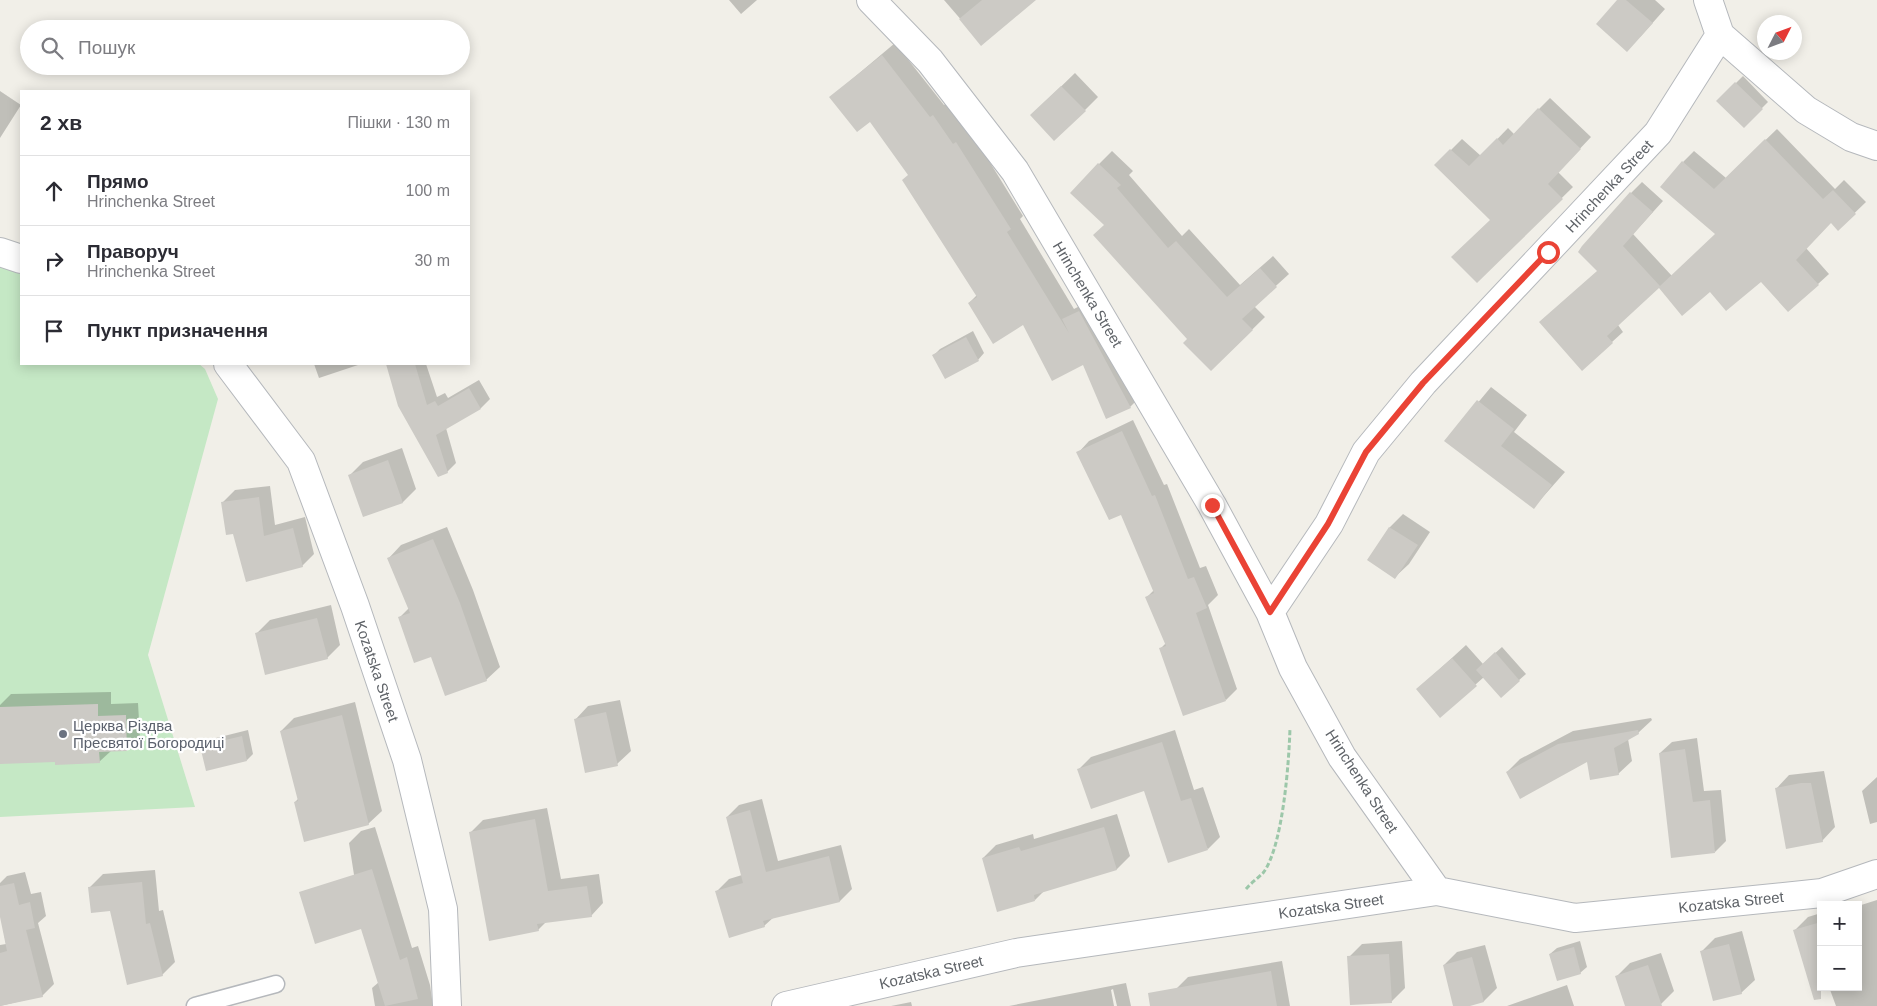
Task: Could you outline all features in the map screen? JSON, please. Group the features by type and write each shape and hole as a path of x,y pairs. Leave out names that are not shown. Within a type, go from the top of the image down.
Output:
{"street":[{"name":"Hrinchenka Street","path":"871,0 930,61 1014,171 1212,505 1270,612 1293,668 1342,757 1437,891"},
{"path":"1708,0 1720,35 1806,110 1850,137 1877,146"},
{"name":"Hrinchenka Street","path":"1270,612 1328,524 1366,452 1423,383 1658,133 1720,35"},
{"path":"0,252 20,259"},
{"name":"Kozatska Street","path":"229,365 301,460 358,615 406,760 444,909 447,1006"},
{"name":"Kozatska Street","path":"786,1006 1016,953 1437,891 1575,918 1822,893 1877,874"}],"lane":[{"path":"195,1006 276,984"}],"path":[{"path":"1243,891 1264,872 1276,843 1289,758 1291,718"}],"green space":[{"path":"0,267 20,274 20,365 200,365 205,369 218,399 148,655 195,807 0,817"}],"building":[{"path":"982,0 1036,0 981,46 959,19"},
{"path":"1617,0 1626,0 1653,23 1627,52 1596,24"},
{"path":"882,55 930,117 933,115 953,144 956,142 1011,229 1007,232 1069,333 1062,319 1079,311 1131,408 1106,419 1083,365 1052,381 1023,325 993,344 968,303 977,297 902,180 908,175 870,122 857,132 829,97"},
{"path":"1735,82 1763,109 1744,128 1716,101"},
{"path":"1061,86 1086,111 1054,141 1030,115"},
{"path":"1538,108 1581,149 1548,184 1563,199 1477,283 1451,257 1490,220 1434,165 1450,149 1469,166 1497,138 1503,145"},
{"path":"1765,139 1823,199 1833,190 1856,214 1838,231 1831,223 1796,260 1819,285 1788,312 1761,282 1726,311 1710,292 1682,316 1659,288 1607,336 1613,343 1582,371 1539,322 1597,271 1578,252 1582,246 1630,192 1653,212 1623,246 1660,286 1715,234 1660,187 1682,161 1714,189"},
{"path":"1098,163 1121,185 1117,188 1168,248 1176,241 1227,297 1260,268 1277,287 1242,319 1253,330 1211,371 1183,343 1187,339 1093,235 1104,225 1070,193"},
{"path":"966,337 979,361 945,379 932,355"},
{"path":"386,365 415,365 427,405 435,401 438,406 469,388 481,409 436,435 448,473 438,477 398,406"},
{"path":"1477,400 1514,429 1501,446 1552,485 1534,509 1444,441"},
{"path":"1122,431 1152,496 1155,495 1188,579 1194,577 1207,608 1196,613 1226,701 1183,716 1159,648 1166,646 1145,597 1154,593 1121,515 1109,520 1076,452"},
{"path":"388,460 403,503 363,517 348,475"},
{"path":"259,497 264,536 293,528 303,567 246,582 233,534 226,535 221,502"},
{"path":"1389,527 1418,545 1395,579 1367,560"},
{"path":"433,539 460,603 487,681 445,696 431,657 414,663 398,617 410,613 387,558"},
{"path":"317,618 328,659 265,675 255,633"},
{"path":"1495,652 1520,681 1501,698 1476,670"},
{"path":"1452,658 1477,686 1440,718 1416,689"},
{"name":"Церква Різдва Пресвятої Богородиці","path":"98,704 98,716 126,715 127,751 99,752 100,763 55,765 55,762 0,764 0,707"},
{"path":"606,712 618,766 585,773 574,719"},
{"path":"342,715 369,825 304,842 294,802 298,801 280,731"},
{"path":"1638,730 1639,734 1614,748 1619,775 1590,780 1587,762 1520,799 1506,772 1558,744"},
{"path":"242,736 247,761 206,771 200,746"},
{"path":"1162,742 1181,801 1191,798 1208,850 1168,863 1144,791 1091,809 1077,769"},
{"path":"1685,749 1693,802 1710,800 1715,853 1671,858 1659,753"},
{"path":"1811,783 1823,842 1786,849 1775,788"},
{"path":"750,810 766,872 829,856 840,902 763,921 765,927 729,938 715,891 743,883 726,817"},
{"path":"535,819 548,891 587,886 592,917 537,924 539,931 489,941 469,832"},
{"path":"1104,827 1117,870 1034,895 1035,901 997,912 982,858 1019,847 1021,851"},
{"path":"372,869 400,960 407,957 418,999 385,1006 361,929 315,944 299,892"},
{"path":"142,882 146,924 150,923 163,976 127,985 110,911 91,913 88,887"},
{"path":"14,883 19,905 30,902 35,928 26,930 43,997 0,1006 0,953 7,951 0,917 0,886"},
{"path":"1817,923 1817,991 1821,991 1821,999 1814,1000 1793,930"},
{"path":"1729,944 1742,994 1713,1001 1700,951"},
{"path":"1574,947 1581,974 1557,981 1549,954"},
{"path":"1389,954 1392,1003 1350,1005 1347,956"},
{"path":"1472,957 1484,1002 1470,1006 1453,1006 1443,965"},
{"path":"1648,965 1662,1006 1625,1006 1615,976"},
{"path":"1271,971 1277,1006 1150,1006 1148,993"}],"place":[{"name":"Церква Різдва Пресвятої Богородиці","path":"63,734"}],"route":[{"path":"1212,505 1270,612 1328,524 1366,452 1423,383 1548,252"}]}
